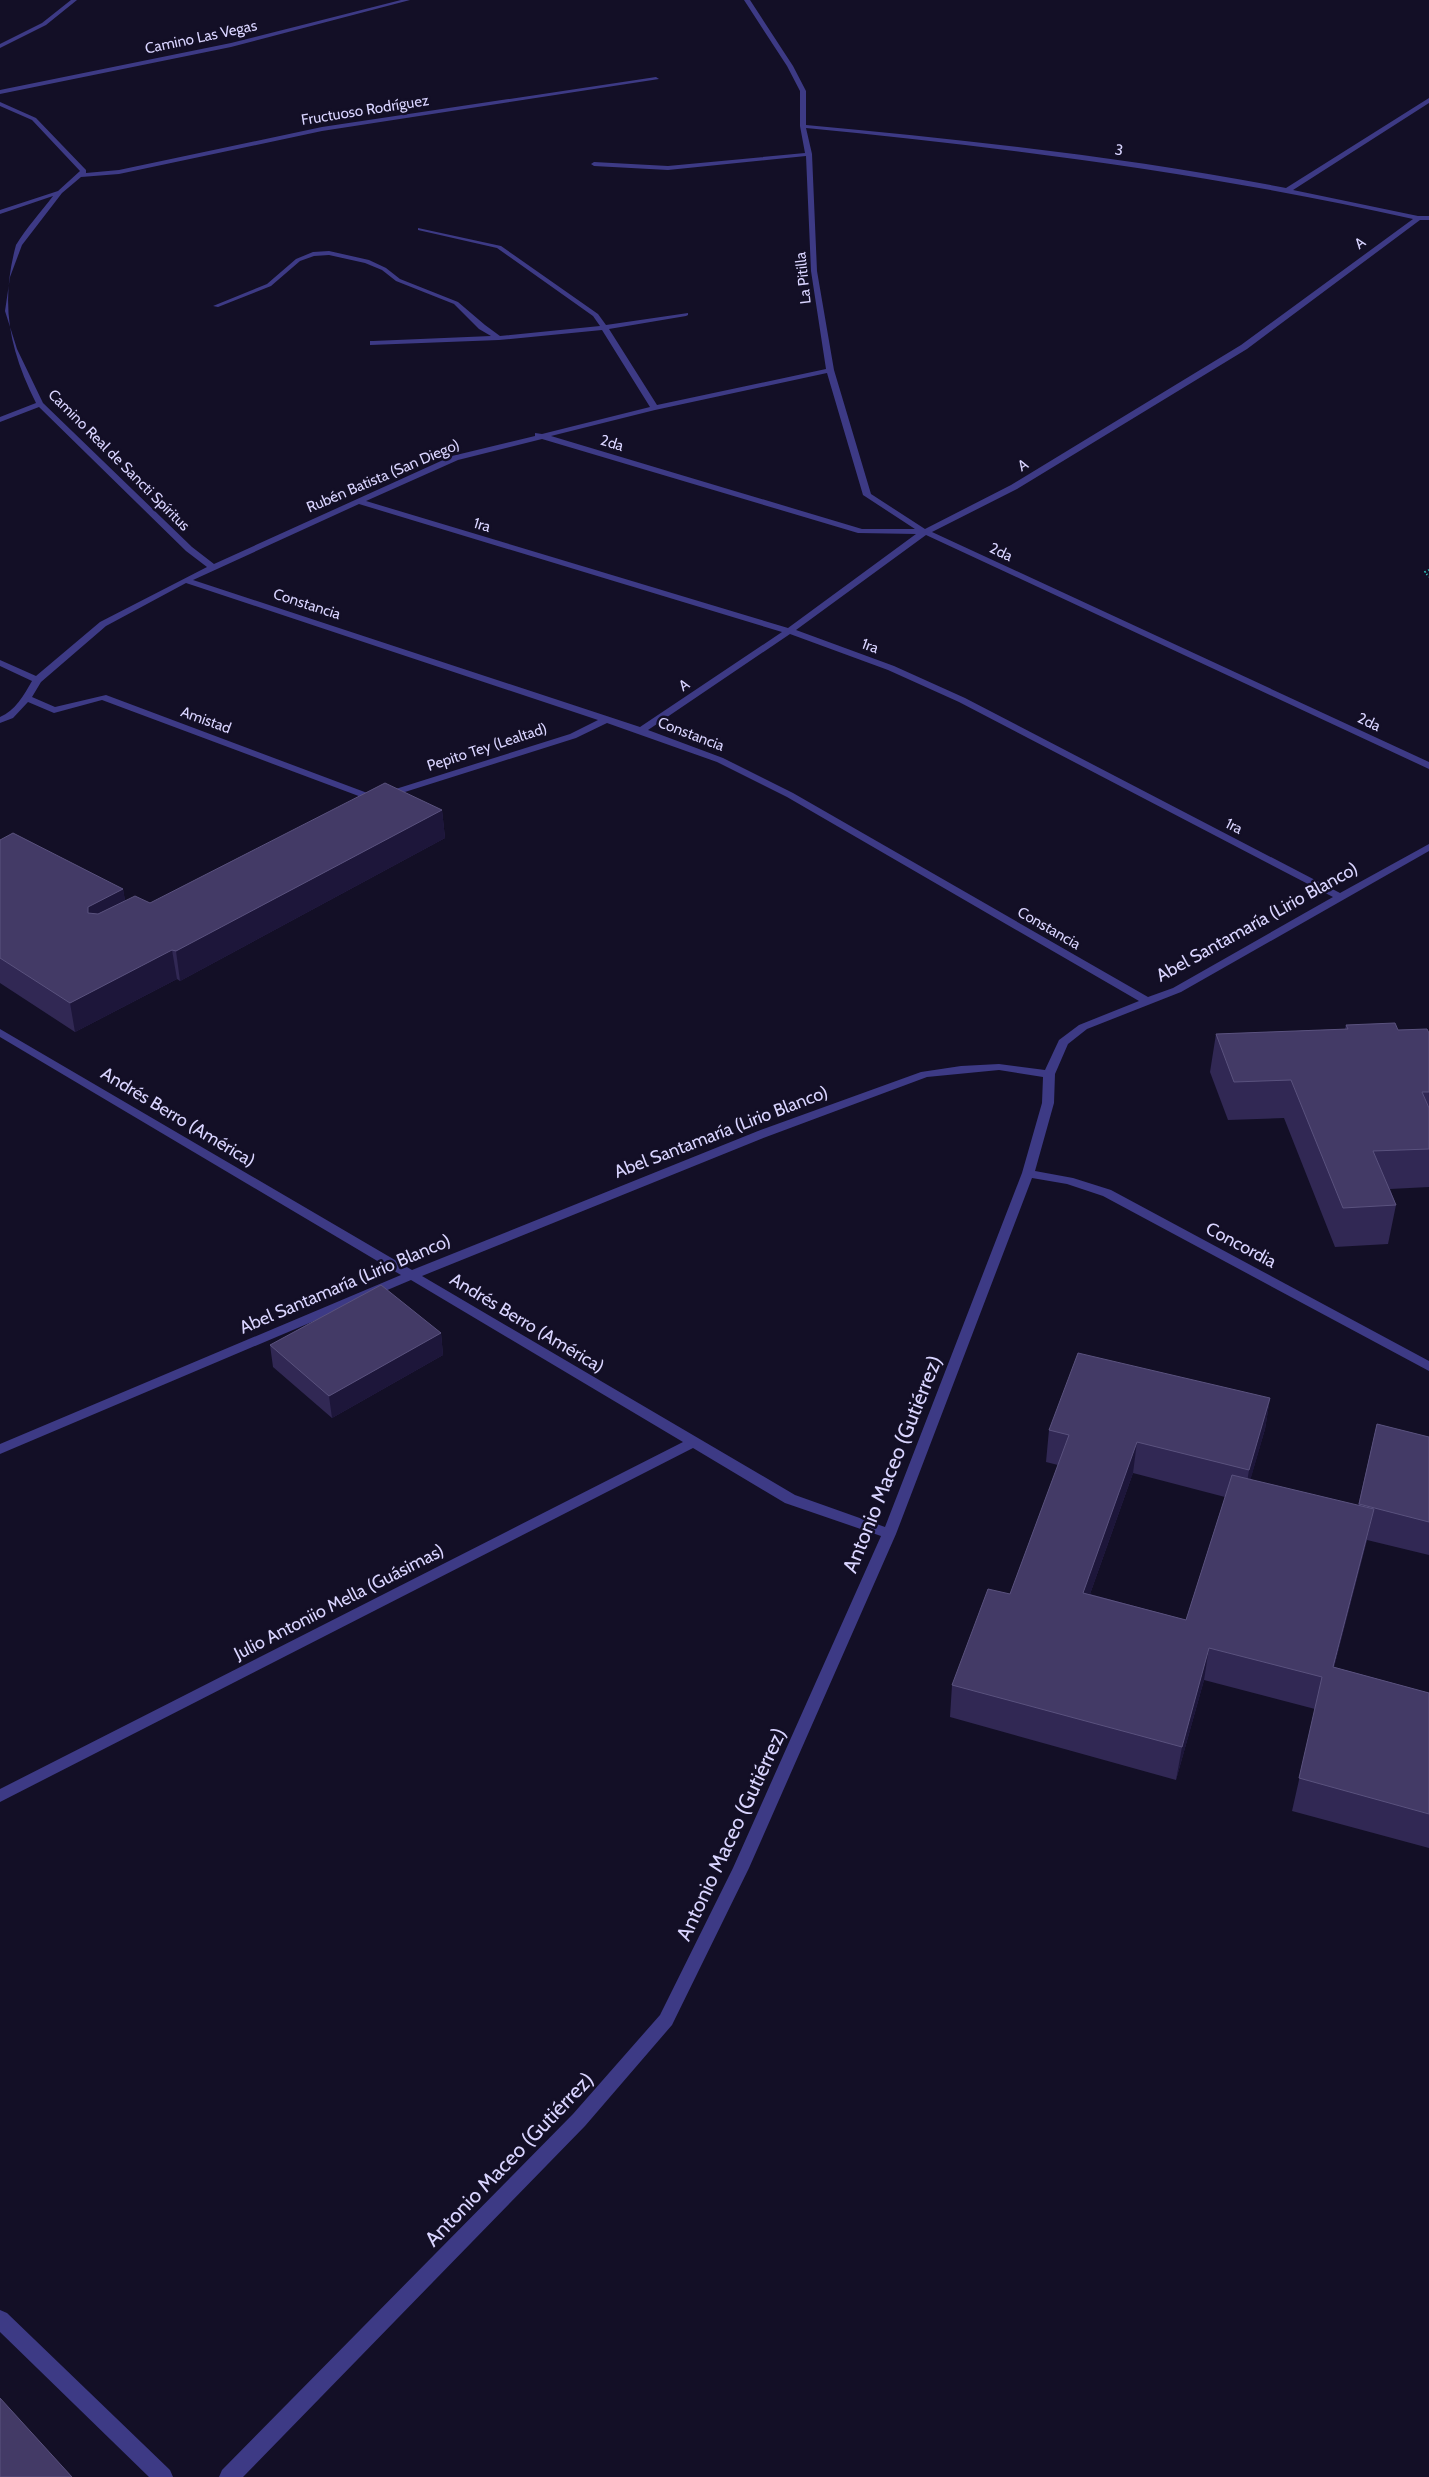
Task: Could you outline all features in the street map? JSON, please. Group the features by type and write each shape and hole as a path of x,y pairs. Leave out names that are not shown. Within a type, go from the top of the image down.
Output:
{"street":[{"path":"0,46 44,24 74,0"},
{"name":"Camino Las Vegas","path":"0,92 231,45 407,0"},
{"name":"La Pitilla","path":"747,0 790,66 803,91 802,126 808,154 814,271 830,370 858,456 867,495 925,532"},
{"name":"Fructuoso Rodríguez","path":"79,175 119,172 322,129 656,79"},
{"path":"1288,190 1429,100"},
{"path":"0,104 34,119 84,171 79,175"},
{"name":"3","path":"802,126 934,138 1076,156 1334,198 1418,218 1429,218"},
{"path":"594,164 668,168 808,154"},
{"name":"Camino Real de Sancti Spíritus","path":"79,175 60,192 19,245 6,277 2,311 13,349 40,404 189,549 213,567"},
{"path":"0,212 60,192"},
{"name":"A","path":"641,731 789,631 925,532 1014,487 1244,346 1418,218"},
{"path":"420,229 498,247 596,315 655,408"},
{"path":"216,306 268,285 298,260 313,254 329,252 367,261 384,269 398,280 456,303 482,327 499,338"},
{"path":"373,343 499,338 604,328 686,314"},
{"name":"Rubén Batista (San Diego)","path":"0,720 10,716 27,698 37,680 103,624 185,580 455,458 655,408 830,370"},
{"path":"0,420 40,404"},
{"name":"2da","path":"538,436 861,531 925,532 1429,766"},
{"name":"1ra","path":"357,501 789,631 892,668 962,700 1340,897"},
{"name":"Constancia","path":"185,580 641,731 720,760 790,795 1148,1002"},
{"path":"0,663 37,680"},
{"name":"Amistad","path":"27,698 54,710 103,697 375,799"},
{"name":"Pepito Tey (Lealtad)","path":"357,808 375,799 573,736 606,720"},
{"name":"Abel Santamaría (Lirio Blanco)","path":"0,1449 412,1276 762,1134 925,1074 961,1069 999,1068 1049,1074 1063,1042 1083,1027 1177,990 1429,847"},
{"name":"Andrés Berro (América)","path":"0,1032 790,1499 889,1534"},
{"name":"Antonio Maceo (Gutiérrez)","path":"229,2477 579,2120 666,2020 741,1868 889,1534 1028,1173 1048,1103 1049,1074"},
{"name":"Concordia","path":"1028,1173 1070,1181 1107,1193 1429,1367"},
{"name":"Julio Antoniio Mella (Guásimas)","path":"0,1796 694,1442"},
{"path":"0,2319 163,2477"}],"path":[{"path":"1429,570 1425,572 1429,577"}],"building":[{"path":"385,783 442,810 176,951 172,950 70,1003 0,958 0,840 13,833 123,889 88,907 88,913 98,914 135,896 150,903"},
{"path":"1395,1023 1398,1030 1427,1029 1429,1033 1429,1092 1422,1092 1429,1108 1429,1149 1373,1151 1396,1205 1343,1208 1291,1080 1234,1082 1216,1034 1348,1029 1346,1025"},
{"path":"381,1285 441,1333 329,1396 270,1345"},
{"path":"1078,1353 1270,1398 1249,1470 1137,1442 1083,1593 1186,1620 1232,1475 1374,1509 1333,1667 1429,1693 1429,1814 1299,1778 1322,1677 1209,1648 1182,1747 952,1685 988,1589 1010,1594 1069,1435 1049,1430"},
{"path":"1377,1424 1429,1437 1429,1522 1359,1504"},
{"path":"0,2398 72,2477 0,2477"}]}
